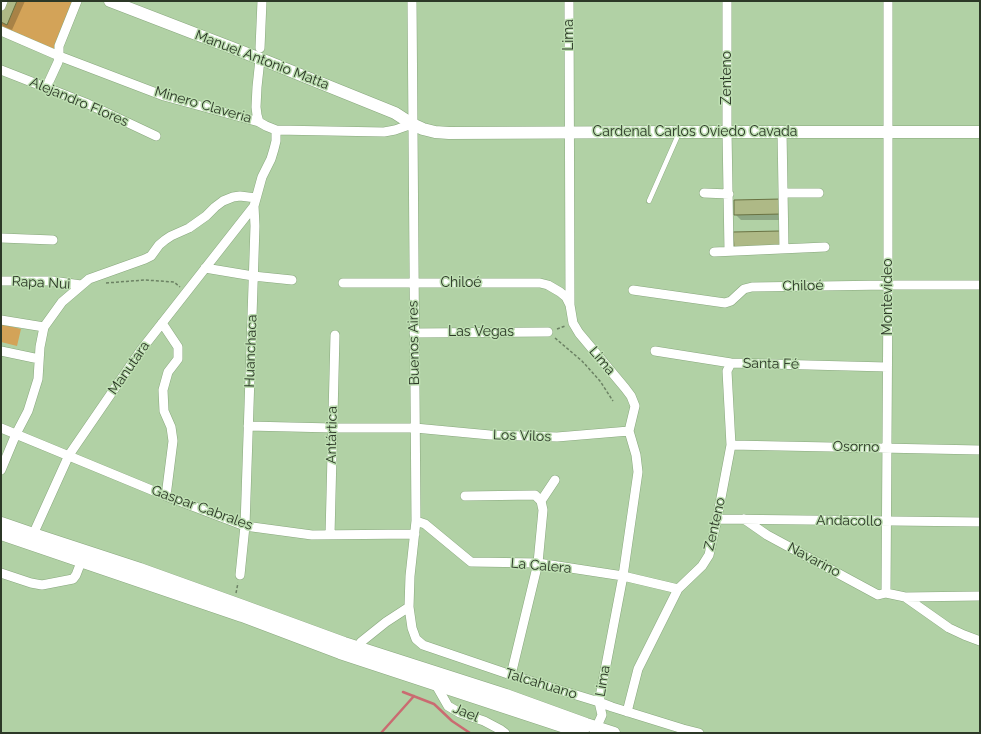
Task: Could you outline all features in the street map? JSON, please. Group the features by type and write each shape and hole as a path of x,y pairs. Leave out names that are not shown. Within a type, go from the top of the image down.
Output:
{"main road":[{"name":"Manuel Antonio Matta","path":"110,1 260,54 395,113 412,124"},
{"name":"Cardenal Carlos Oviedo Cavada","path":"412,124 435,132 449,133 782,131 980,132"},
{"path":"1,522 31,539 81,562 242,616 340,653 355,652 506,696 595,730 614,733"},
{"path":"1,534 31,539 140,570 235,603 436,685 583,733"}],"street":[{"path":"1,6 3,1"},
{"path":"46,88 58,62 58,46 77,1"},
{"path":"259,122 256,107 262,1"},
{"name":"Buenos Aires","path":"409,608 410,576 416,521 412,1"},
{"name":"Lima","path":"569,1 570,305 573,323 579,333 625,388 631,396 635,406 629,431 636,455 638,472 623,576 599,702 602,715"},
{"name":"Zenteno","path":"728,1 727,132 729,251"},
{"name":"Montevideo","path":"886,594 888,1"},
{"name":"Minero Claveria","path":"1,31 59,56 164,96 259,122 276,130 384,132 412,124"},
{"name":"Alejandro Flores","path":"1,70 88,104 156,136"},
{"name":"Huanchaca","path":"240,575 245,526 255,202 262,177 274,149 276,130"},
{"path":"782,131 784,249"},
{"path":"704,193 728,194"},
{"path":"783,193 819,193"},
{"path":"1,470 16,434 28,411 38,379 40,347 44,327 62,302 89,279 151,256 165,240 189,228 223,202 232,197 240,196 255,202"},
{"name":"Manutara","path":"31,539 68,456 141,350 255,202"},
{"path":"1,238 53,240"},
{"path":"714,252 825,247"},
{"path":"205,268 253,276 292,280"},
{"name":"Rapa Nui","path":"1,281 52,281 81,285"},
{"name":"Chiloé","path":"343,283 540,283 548,285 566,296 570,305"},
{"name":"Chiloé","path":"633,290 725,303 731,301 744,289 752,287 888,285 980,286"},
{"path":"1,320 44,327"},
{"path":"162,323 178,347 178,359 168,372 163,390 164,411 171,427 173,441 166,496"},
{"name":"Las Vegas","path":"414,333 548,332"},
{"name":"Antártica","path":"330,535 335,335"},
{"path":"1,351 39,359"},
{"name":"Santa Fé","path":"655,351 731,363 887,367"},
{"name":"Zenteno","path":"627,712 638,670 678,589 702,566 709,554 731,445 727,371 731,363"},
{"name":"Los Vilos","path":"248,426 416,428 490,435 557,437 629,431"},
{"name":"Gaspar Cabrales","path":"1,428 166,496 245,526 312,535 415,534"},
{"name":"Osorno","path":"731,445 980,450"},
{"path":"541,501 555,480"},
{"path":"465,496 536,495 541,501 543,510 538,563 511,676"},
{"name":"Andacollo","path":"717,519 980,522"},
{"name":"Navarino","path":"744,519 766,535 878,595 886,594"},
{"name":"La Calera","path":"416,521 425,524 471,562 538,563 623,576 678,589"},
{"path":"1,573 30,583 42,585 73,579 76,576 81,562"},
{"path":"886,594 905,596 980,596"},
{"path":"905,596 949,628 980,641"},
{"path":"355,652 361,642 386,622 409,608"},
{"name":"Talcahuano","path":"409,608 412,628 416,639 423,645 511,676 599,702 612,708 699,733"},
{"name":"Jael","path":"436,685 448,706 460,713 484,721 505,733"},
{"name":"Lima","path":"595,730 602,715 612,708"}],"lane":[{"path":"649,201 680,132"}],"path":[{"path":"102,284 145,280 174,282 187,291"},
{"path":"573,323 548,332 582,361 600,381 613,401"},
{"path":"235,603 236,589 240,575"}],"shaded area":[{"path":"4,1 75,1 54,49 1,26 1,8"},
{"path":"1,324 21,329 17,346 1,342"}],"building":[{"path":"5,1 17,1 7,25 1,22 1,9"},
{"path":"782,199 782,214 734,215 734,200"},
{"path":"780,231 781,246 734,248 733,232"}],"waterway":[{"path":"403,692 434,704 452,721 470,733"},
{"path":"381,733 414,696"}]}
